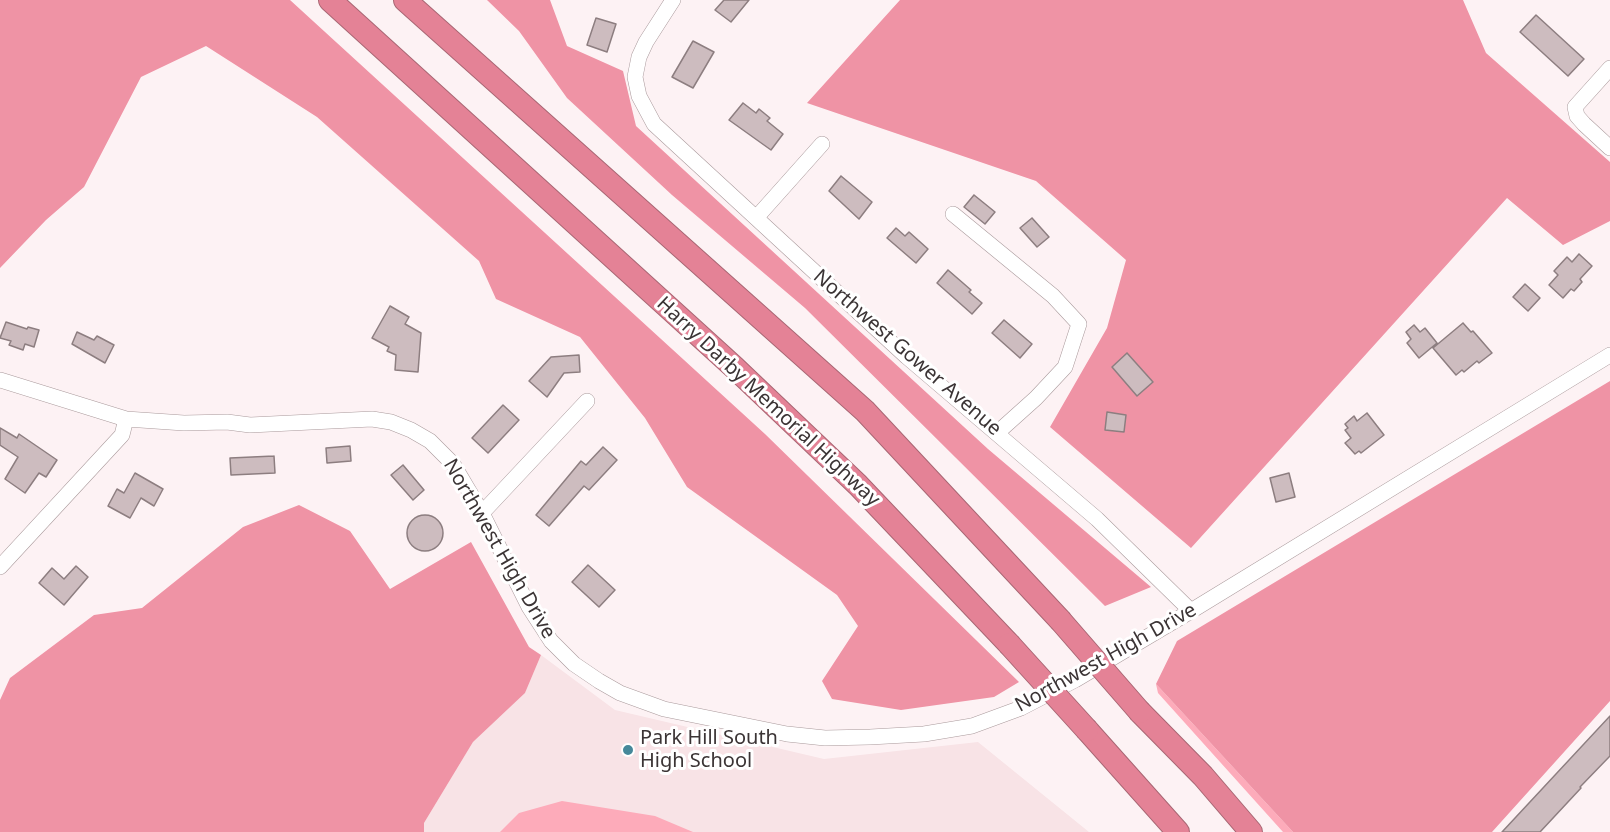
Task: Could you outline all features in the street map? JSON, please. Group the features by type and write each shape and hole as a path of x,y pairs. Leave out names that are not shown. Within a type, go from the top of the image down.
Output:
{"highway":[{"name":"Harry Darby Memorial Highway","path":"330,0 760,392 858,485 1009,644 1178,832"},
{"path":"405,0 865,411 1060,620 1140,712 1203,776 1251,832"}],"street":[{"name":"Northwest Gower Avenue","path":"673,0 660,18 639,57 635,77 643,106 654,124 907,357 1097,519 1191,611"},
{"path":"1610,68 1575,106 1577,116 1610,148"},
{"path":"756,218 822,144"},
{"path":"953,214 1053,296 1079,324 1065,367 998,433"},
{"name":"Northwest High Drive","path":"0,380 126,419 184,423 227,422 250,425 372,418 411,430 438,448 453,464 482,513 529,607 551,641 574,664 620,693 664,709 787,734 825,738 924,734 972,726 1021,708 1075,680 1191,611 1610,355"},
{"path":"482,513 587,401"},
{"path":"0,567 122,435 126,419"}],"shaded area":[{"path":"0,0 290,0 765,434 1019,682 994,697 901,710 832,699 822,681 858,626 837,595 687,487 645,418 580,337 496,299 479,261 317,117 206,46 141,77 84,187 46,220 0,268"},
{"path":"487,0 550,0 567,46 623,71 636,126 988,449 1151,587 1105,606 805,308 672,195 567,98 519,31"},
{"path":"900,0 1463,0 1486,53 1610,162 1610,221 1563,245 1507,198 1191,548 1050,427 1107,328 1126,260 1036,181 807,103"},
{"path":"1610,381 1610,701 1492,832 1293,832 1156,684 1177,641"},
{"path":"299,505 350,531 390,589 471,542 529,647 541,655 525,693 473,742 424,823 424,832 0,832 0,700 10,678 94,615 142,608 243,527"},
{"name":"Park Hill South High School","path":"541,655 615,710 824,759 978,742 1089,832 424,832 424,823 473,742 525,693"},
{"path":"1156,684 1293,832 1283,832 1158,693"},
{"path":"562,801 655,816 693,832 500,832 519,813"}],"building":[{"path":"724,0 749,0 731,22 715,10"},
{"path":"1536,15 1584,59 1568,76 1520,32"},
{"path":"596,18 616,24 607,52 587,45"},
{"path":"693,41 714,52 693,88 672,77"},
{"path":"743,103 756,113 759,109 770,118 767,121 783,134 771,150 729,120"},
{"path":"841,176 872,202 859,219 829,191"},
{"path":"974,195 995,212 985,224 964,207"},
{"path":"1032,218 1049,237 1037,247 1020,228"},
{"path":"896,228 905,236 909,232 928,249 916,263 887,238"},
{"path":"1579,254 1592,266 1580,279 1582,282 1574,291 1571,289 1563,298 1549,285 1558,275 1554,271 1567,257 1572,262"},
{"path":"948,270 982,303 972,314 937,283"},
{"path":"1525,284 1540,298 1528,311 1513,297"},
{"path":"390,306 409,317 405,324 421,333 418,372 395,370 396,355 387,351 389,347 372,338"},
{"path":"1004,320 1032,344 1020,358 992,333"},
{"path":"6,322 27,329 28,327 39,330 34,347 25,344 23,350 9,345 11,341 0,338"},
{"path":"1463,323 1492,353 1456,375 1433,348"},
{"path":"1414,325 1420,332 1425,328 1437,343 1419,358 1407,343 1411,339 1406,332"},
{"path":"77,332 94,340 97,336 114,345 105,363 72,344"},
{"path":"1127,353 1153,382 1137,396 1112,367"},
{"path":"579,355 580,372 564,373 547,397 529,381 551,357"},
{"path":"503,405 519,420 488,453 472,438"},
{"path":"1107,412 1126,415 1124,432 1105,430"},
{"path":"1367,413 1384,435 1361,453 1359,451 1355,454 1345,443 1351,438 1345,430 1348,428 1345,424 1354,416 1357,421"},
{"path":"0,428 17,438 19,434 57,460 46,477 39,473 25,493 5,479 18,457 0,445"},
{"path":"350,446 351,461 327,463 326,448"},
{"path":"603,447 617,460 589,490 584,486 549,526 536,515 581,461 586,465"},
{"path":"274,456 275,473 231,475 230,458"},
{"path":"403,465 424,490 413,500 391,475"},
{"path":"135,473 163,489 154,506 141,498 130,518 108,506 117,489 124,493"},
{"path":"1289,473 1295,497 1276,502 1270,478"},
{"path":"425,515 438,520 443,533 438,546 425,551 412,546 407,533 412,520"},
{"path":"588,565 615,590 599,607 572,582"},
{"path":"76,566 88,577 64,605 39,583 52,568 64,579"},
{"path":"1610,716 1610,756 1581,788 1540,832 1502,832"}],"place":[{"name":"Park Hill South High School","path":"628,750"}]}
